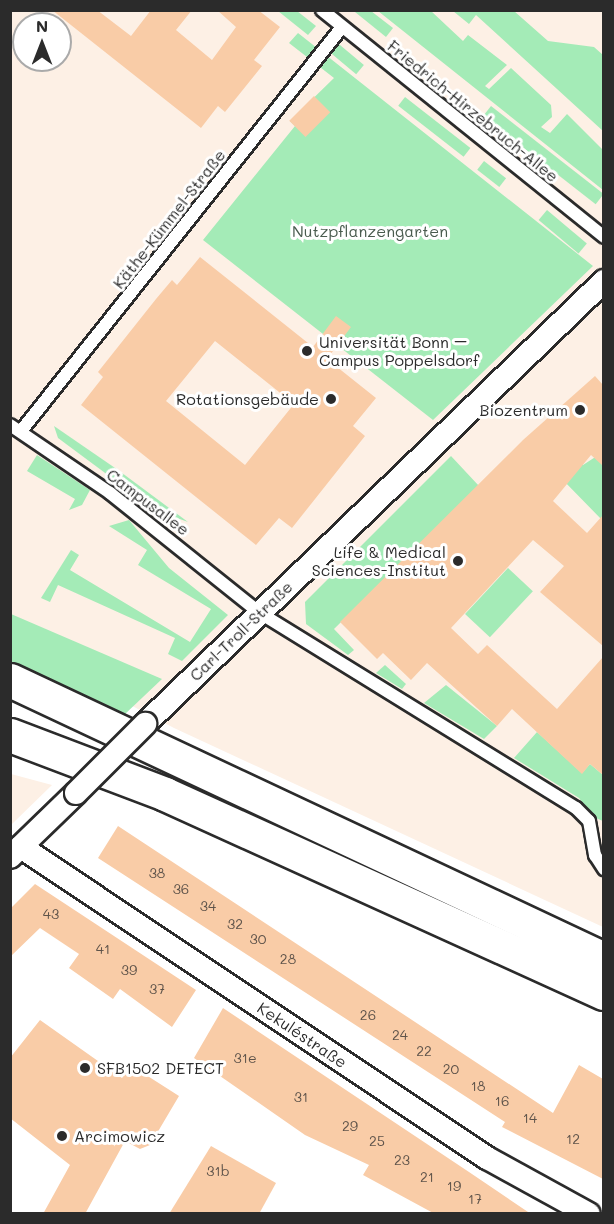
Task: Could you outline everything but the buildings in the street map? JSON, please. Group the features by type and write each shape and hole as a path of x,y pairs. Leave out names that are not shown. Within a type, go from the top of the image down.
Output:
{"highway":[{"path":"12,680 603,959"},
{"path":"10,735 165,794 603,993"},
{"path":"10,756 165,794"}],"street":[{"name":"Carl-Troll-Straße","path":"16,852 145,724 603,281"},
{"name":"Kekuléstraße","path":"16,852 487,1158 589,1214"}],"lane":[{"name":"Friedrich-Hirzebruch-Allee","path":"322,10 603,237"},
{"name":"Käthe-Kümmel-Straße","path":"16,428 342,27"},
{"name":"Campusallee","path":"16,428 110,493 260,613 576,808 589,821 595,855 603,869"}],"shaded area":[{"name":"Universität Bonn – Campus Poppelsdorf","path":"10,11 603,11 603,927 174,728 11,642"},
{"path":"10,774 52,785 11,825"}],"green space":[{"path":"278,11 297,11 316,26 308,35"},
{"path":"371,11 393,28 386,37 355,12"},
{"path":"378,11 431,11 463,41 468,35 507,65 485,86 489,89 511,68 551,105 552,117 541,127 550,133 567,114 603,150 603,190"},
{"path":"453,11 514,11 548,41 594,47 603,55 603,131 476,15 469,24"},
{"name":"Nutzpflanzengarten","path":"298,33 593,266 433,420 203,240 295,126 290,121 334,78 289,43"},
{"path":"334,40 364,65 356,74 326,49"},
{"path":"405,97 470,148 464,157 398,106"},
{"path":"491,106 604,194 596,204 483,116"},
{"path":"484,161 506,178 499,187 477,170"},
{"path":"547,210 587,243 578,253 539,220"},
{"path":"54,426 188,522 155,510 58,438"},
{"path":"603,452 603,521 561,478 576,460 583,465"},
{"path":"37,455 90,490 82,505 69,510 75,499 27,471"},
{"path":"451,456 479,486 334,629 354,650 348,655 306,624 305,602"},
{"path":"129,520 169,568 228,615 182,661 168,654 175,638 58,585 50,602 41,598 71,550 79,555 70,570 190,642 211,609 138,565 147,550 109,526"},
{"path":"508,568 533,591 490,637 465,614"},
{"path":"11,614 162,679 124,715 11,663"},
{"path":"385,665 406,684 402,689 376,673"},
{"path":"446,685 497,726 484,739 424,703"},
{"path":"537,732 582,773 590,764 603,775 603,821 593,817 579,798 514,758"}],"place":[{"name":"Universität Bonn – Campus Poppelsdorf","path":"307,351"},
{"name":"Rotationsgebäude","path":"331,399"},
{"name":"Biozentrum","path":"580,410"},
{"name":"Life & Medical Sciences-Institut","path":"458,561"},
{"name":"SFB1502 DETECT","path":"85,1068"},
{"name":"Arcimowicz","path":"62,1136"}]}
